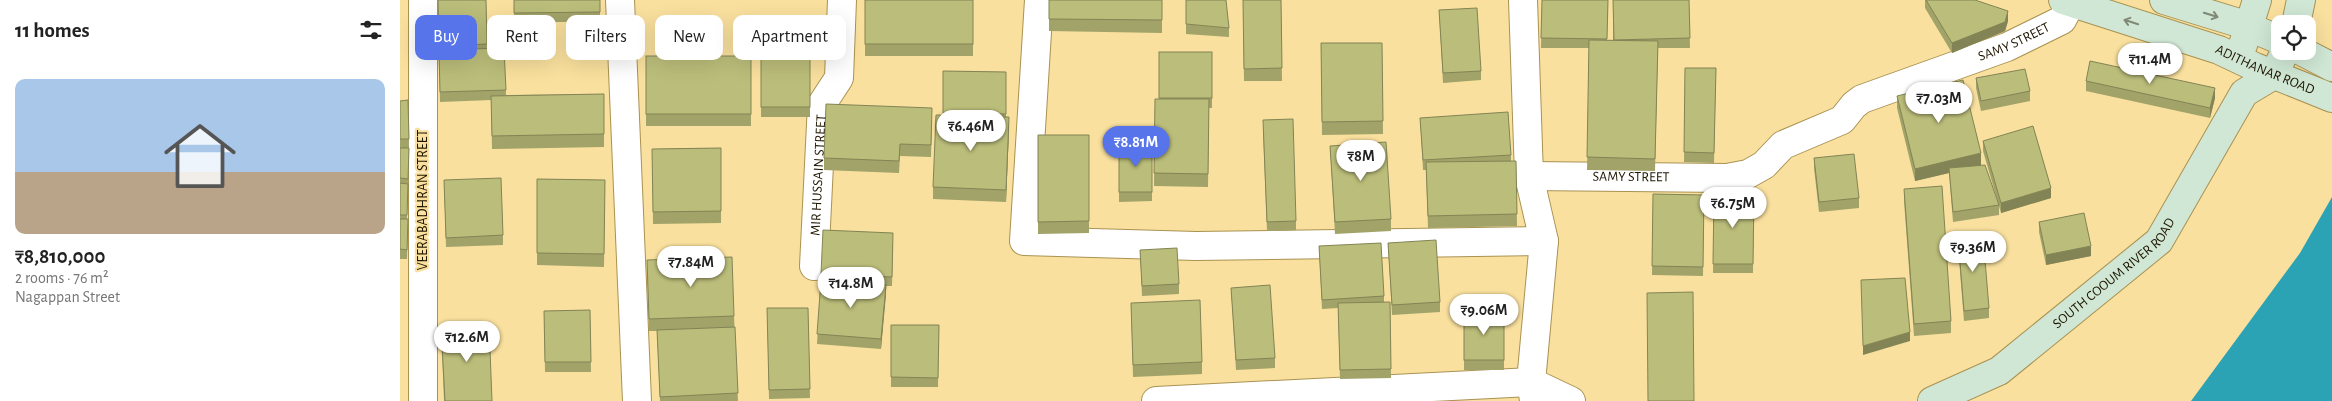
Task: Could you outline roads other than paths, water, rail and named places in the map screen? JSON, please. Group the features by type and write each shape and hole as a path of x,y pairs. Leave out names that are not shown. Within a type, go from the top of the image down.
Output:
{"street":[{"name":"VEERABADHRAN STREET","path":"422,401 424,0"},
{"path":"620,0 637,401"},
{"name":"MIR HUSSAIN STREET","path":"814,266 822,104 839,78 842,0"},
{"path":"1039,0 1024,241 1196,246 1544,241"},
{"path":"1523,0 1529,176 1544,241 1532,392"},
{"path":"2164,0 2248,26 2271,36"},
{"path":"2244,93 2239,60 2257,0"},
{"path":"2298,15 2301,0"},
{"name":"SAMY STREET","path":"1529,176 1727,178 1748,174 1764,164 1782,145 1842,120 1854,105 1862,99 2007,47 2062,20 2067,1"},
{"name":"ADITHANAR ROAD","path":"2067,1 2219,50 2239,60 2279,63 2328,96"},
{"path":"2316,58 2332,66"},
{"path":"2244,93 2279,63"},
{"name":"SOUTH COOUM RIVER ROAD","path":"1932,401 1999,370 2159,241 2244,93"},
{"path":"1156,401 1532,392 1571,401"}],"water":[{"path":"2332,197 2332,401 2191,401 2300,253"}]}
